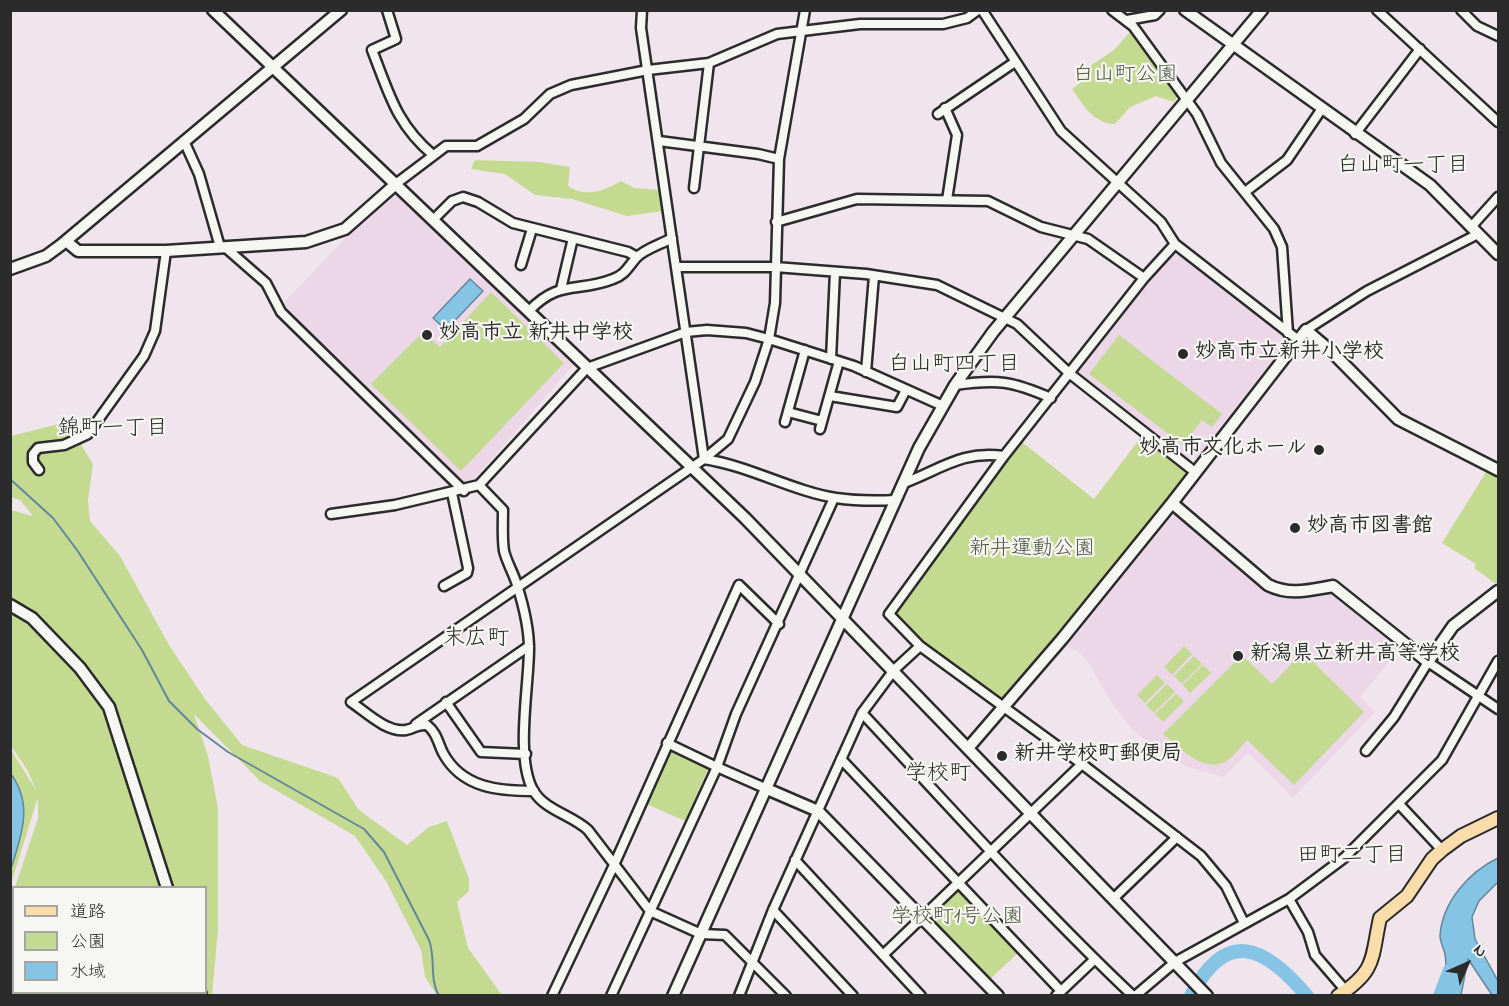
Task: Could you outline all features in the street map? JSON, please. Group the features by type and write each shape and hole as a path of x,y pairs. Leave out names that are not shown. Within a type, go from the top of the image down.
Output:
{"main road":[{"path":"1342,993 1357,983 1374,958 1380,918 1407,896 1432,859 1461,836 1498,818"}],"street":[{"path":"213,10 397,183 587,368 692,465 842,616 1204,992"},
{"path":"10,269 46,256 66,241 341,10"},
{"path":"387,10 396,39 372,50 400,119 413,138 433,155"},
{"path":"642,10 641,28 678,267 704,459"},
{"path":"529,646 405,730 387,726 351,702 692,465 704,459 728,438 755,382 769,339 776,303 779,159 799,32 805,10"},
{"path":"66,241 78,251 166,251 306,242 322,238 345,229 397,183 446,146 477,146 524,119 550,94 571,85 648,70 709,63 777,34 860,24 943,24 967,18 980,10 1061,131 1161,222 1175,244 1293,336"},
{"path":"1112,10 1127,20 1188,101 1221,163 1274,229 1282,248 1293,336"},
{"path":"1127,20 1155,15 1160,10"},
{"path":"1185,10 1355,134 1430,185 1498,254"},
{"path":"673,996 842,616 919,448 943,406 1005,317 1262,10"},
{"path":"1377,10 1388,14 1483,111 1498,122"},
{"path":"1461,10 1477,26 1498,36"},
{"path":"1355,134 1420,49"},
{"path":"938,114 1015,62"},
{"path":"694,188 709,63"},
{"path":"945,108 957,135 947,200"},
{"path":"1245,192 1287,160 1322,110"},
{"path":"184,141 199,174 223,248 267,283 281,312 464,490"},
{"path":"659,141 758,154 779,159"},
{"path":"434,219 452,201 463,197 478,202 513,223 628,252 637,257"},
{"path":"969,747 1062,639 1172,503 1293,336 1367,291 1475,231 1498,197"},
{"path":"776,222 857,199 987,201 1012,211 1041,227 1088,240 1144,278"},
{"path":"521,265 532,229"},
{"path":"561,289 573,238"},
{"path":"529,311 540,299 561,289 614,279 632,266 637,257 672,238"},
{"path":"1175,244 1144,278 1004,456 889,614 920,645 1082,764 1201,856 1226,886 1244,923"},
{"path":"39,470 33,462 33,454 38,448 64,444 88,434 97,425 144,356 155,331 166,251"},
{"path":"678,267 775,267 874,276 937,285 1017,324 1069,373 1195,472"},
{"path":"788,412 821,425 830,396 835,360 835,272"},
{"path":"866,372 874,276"},
{"path":"332,514 452,493 479,485 587,368 686,332 706,330 746,333 769,339 835,360 943,406"},
{"path":"1306,330 1332,352 1398,419 1498,470"},
{"path":"785,422 805,350"},
{"path":"956,385 993,380 1019,384 1051,398"},
{"path":"830,396 897,407 906,390"},
{"path":"904,483 959,458 985,453 1004,456"},
{"path":"704,459 733,464 834,498 873,502 896,500"},
{"path":"479,485 503,510 504,551 518,587 529,646 525,713 526,754 528,777 534,791 557,811 578,821 588,830 650,911 701,934 725,935 786,996"},
{"path":"444,586 467,573 468,568 452,493"},
{"path":"610,996 717,767 736,714 779,624 834,498"},
{"path":"1172,503 1268,585 1282,591 1298,592 1333,586 1428,662 1498,709"},
{"path":"552,996 614,865 739,585 779,624"},
{"path":"1366,751 1394,717 1452,626 1498,591"},
{"path":"10,605 32,618 80,668 109,707 166,886"},
{"path":"739,996 754,962 772,910 862,712 894,670 920,645"},
{"path":"862,712 991,851 1134,996 1175,962 1289,899 1344,858 1442,760 1498,662"},
{"path":"446,702 481,752 526,754"},
{"path":"416,723 431,728 444,755 469,781 479,786 508,791 534,791"},
{"path":"667,743 818,811 998,996"},
{"path":"841,759 1058,993 1095,959"},
{"path":"884,955 1082,764"},
{"path":"1399,804 1442,850"},
{"path":"1114,898 1177,837"},
{"path":"795,860 921,996"},
{"path":"1289,899 1308,932 1316,955 1342,993"},
{"path":"772,910 853,996"}],"shaded area":[{"name":"妙高市立 新井中学校","path":"397,190 573,365 464,491 281,306 368,214"},
{"name":"妙高市立新井小学校","path":"1176,249 1292,338 1200,459 1183,457 1075,370 1139,286"},
{"name":"新潟県立新井高等学校","path":"1179,515 1265,590 1282,596 1334,590 1403,645 1360,697 1375,712 1293,798 1248,753 1224,777 1188,767 1159,751 1133,730 1112,704 1087,660 1078,651 1061,645 1173,516"}],"green space":[{"name":"白山町公園","path":"1130,32 1177,97 1174,102 1156,96 1130,107 1115,124 1108,123 1090,113 1076,95 1072,89 1080,83 1075,76 1114,50"},
{"path":"475,160 539,162 570,167 568,186 581,192 595,192 621,181 634,188 659,190 662,211 627,216 572,199 535,195 505,174 471,169"},
{"path":"491,292 564,363 461,471 371,384 423,332 440,347"},
{"path":"1119,335 1222,414 1212,427 1202,420 1183,445 1089,374"},
{"path":"67,422 93,464 88,501 90,521 120,556 169,645 205,699 242,745 338,778 359,810 407,845 429,827 447,821 469,879 469,891 457,902 468,948 502,995 437,995 425,977 421,950 386,881 355,836 260,781 194,714 208,756 218,808 218,930 212,995 11,995 10,898 12,893 12,994 207,994 207,886 15,886 38,818 38,797 11,884 11,750 36,790 28,771 11,746 11,510 33,516 20,500 11,497 11,436"},
{"name":"新井運動公園","path":"1145,432 1195,472 1002,707 920,646 889,614 1018,439 1094,499"},
{"path":"1488,469 1498,474 1498,583 1496,584 1474,568 1476,564 1442,543"},
{"path":"1184,646 1192,654 1172,675 1164,667"},
{"path":"1303,652 1364,712 1294,785 1247,740 1228,760 1210,765 1193,758 1163,734 1242,655 1272,684"},
{"path":"1194,656 1202,664 1182,684 1174,676"},
{"path":"1203,665 1211,673 1190,693 1183,685"},
{"path":"1157,675 1165,683 1145,703 1137,695"},
{"path":"1167,684 1175,692 1154,713 1146,705"},
{"path":"1176,694 1184,701 1163,722 1155,714"},
{"path":"668,745 710,764 685,821 642,802"},
{"name":"学校町1号公園","path":"956,888 1019,952 988,981 925,918"}],"water":[{"path":"470,279 483,291 446,330 433,318"},
{"path":"11,774 18,786 24,809 21,832 11,869"},
{"path":"1498,858 1498,882 1479,901 1472,917 1475,939 1498,981 1498,995 1492,995 1468,959 1461,995 1442,995 1446,964 1440,936 1446,911 1467,880"}],"waterway":[{"path":"10,479 53,518 77,550 142,650 169,701 197,729 228,752 364,829 384,852 429,940 434,983 439,996"},
{"path":"1191,996 1204,974 1218,960 1232,952 1246,951 1261,956 1276,965 1307,996"},
{"path":"1440,996 1450,970"}],"place":[{"name":"妙高市立 新井中学校","path":"427,335"},
{"name":"妙高市立新井小学校","path":"1183,354"},
{"name":"妙高市文化ホール","path":"1319,450"},
{"name":"妙高市図書館","path":"1295,528"},
{"name":"新潟県立新井高等学校","path":"1238,656"},
{"name":"新井学校町郵便局","path":"1002,756"}],"district":[{"name":"白山町一丁目","path":"1403,167"},
{"name":"白山町四丁目","path":"954,366"},
{"name":"錦町一丁目","path":"113,430"},
{"name":"末広町","path":"476,640"},
{"name":"学校町","path":"938,775"},
{"name":"田町二丁目","path":"1352,857"}]}
